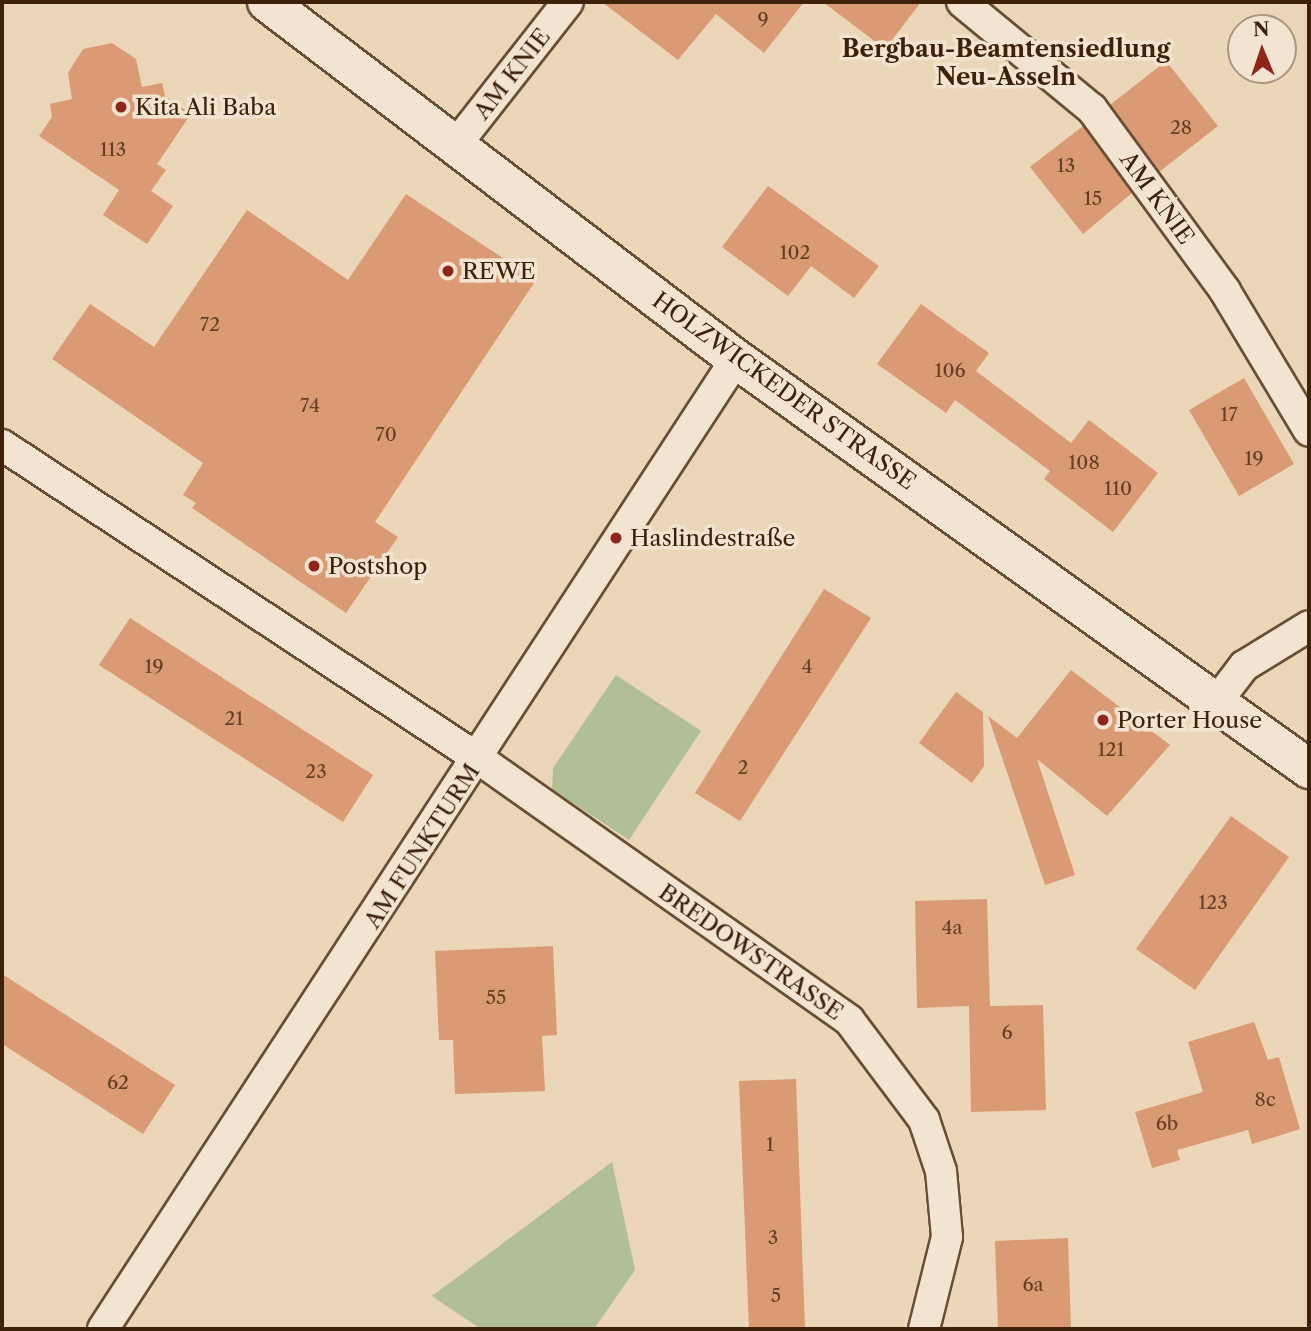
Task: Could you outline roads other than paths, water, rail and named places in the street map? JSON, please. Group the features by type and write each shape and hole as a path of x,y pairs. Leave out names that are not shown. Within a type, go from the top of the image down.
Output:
{"main road":[{"name":"HOLZWICKEDER STRASSE","path":"267,2 736,359 1309,769"}],"street":[{"name":"AM KNIE","path":"455,146 568,2"},
{"name":"AM KNIE","path":"961,2 1091,109 1224,291 1309,431"},
{"name":"AM FUNKTURM","path":"103,1329 479,759 584,586 736,359"},
{"path":"2,444 479,759"},
{"path":"1215,704 1244,666 1309,626"},
{"name":"BREDOWSTRASSE","path":"479,759 849,1020 890,1068 925,1120 941,1171 947,1237 924,1329"}],"place":[{"name":"Kita Ali Baba","path":"121,107"},
{"name":"REWE","path":"448,271"},
{"name":"Haslindestraße","path":"616,538"},
{"name":"Postshop","path":"314,566"},
{"name":"Porter House","path":"1103,720"}],"district":[{"name":"Bergbau-Beamtensiedlung Neu-Asseln","path":"1006,63"}]}
